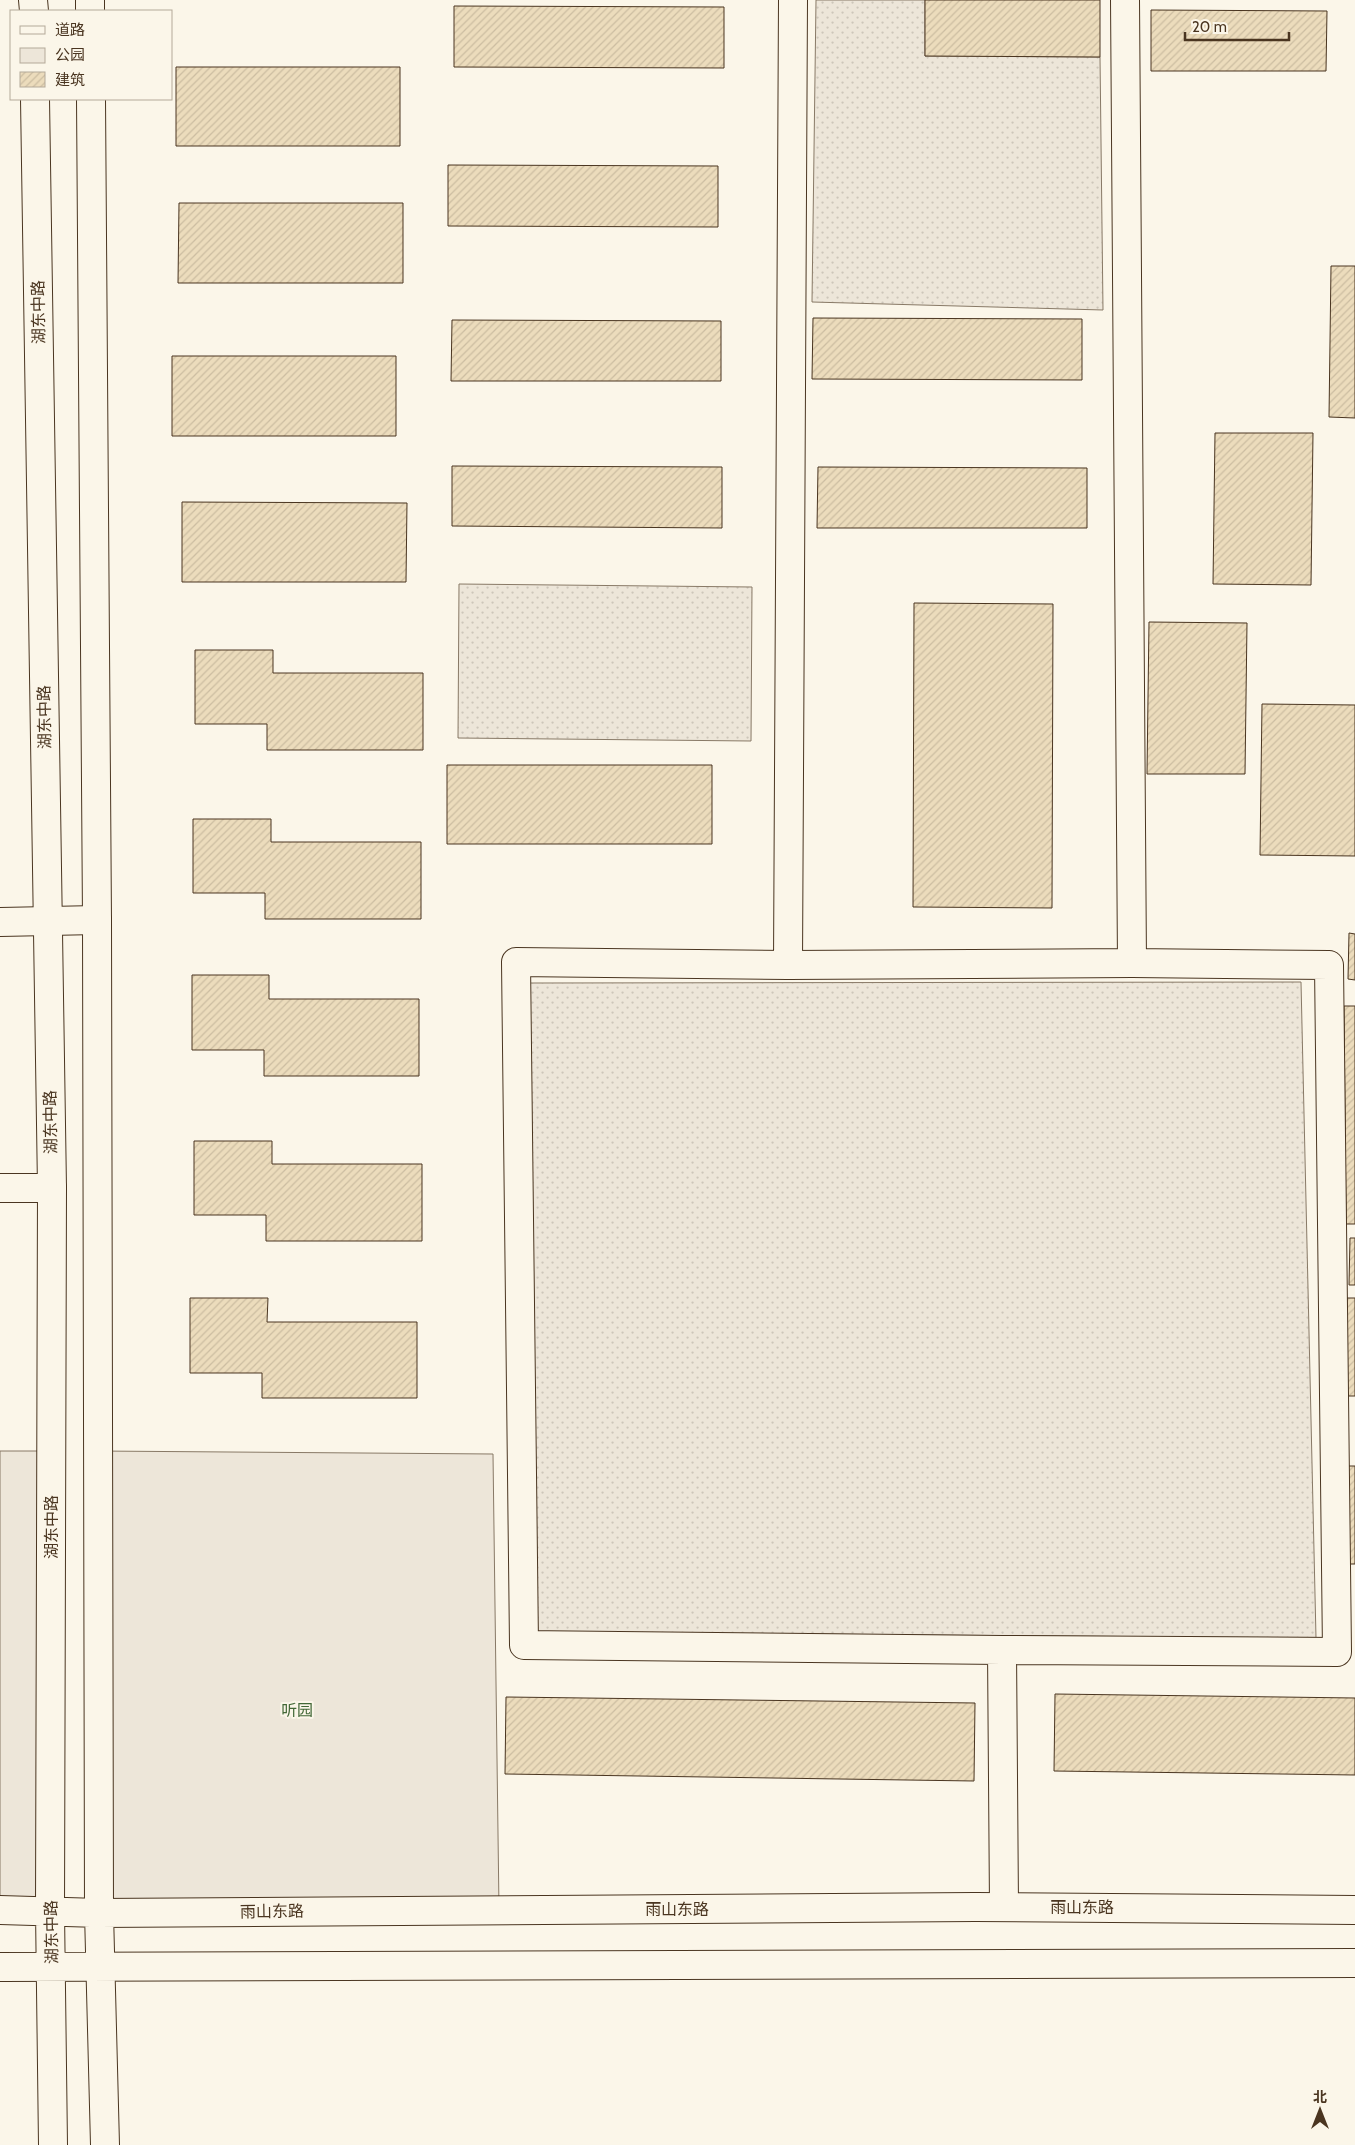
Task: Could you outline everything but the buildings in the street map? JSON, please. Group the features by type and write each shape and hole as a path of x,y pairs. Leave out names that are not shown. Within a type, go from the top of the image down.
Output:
{"main road":[{"path":"788,965 793,0"},
{"path":"1125,0 1132,963"},
{"name":"湖东中路","path":"35,100 52,1188 50,1911 53,2145"},
{"path":"91,100 97,920 99,1967 105,2145"},
{"path":"0,922 97,920"},
{"path":"516,962 788,965 1132,963 1329,965 1337,1652 524,1645 516,962"},
{"path":"0,1188 52,1188"},
{"path":"1002,1650 1004,1907"},
{"name":"雨山东路","path":"0,1910 99,1913 1004,1907 1355,1910"},
{"path":"0,1967 1355,1963"}],"green space":[{"path":"816,0 925,0 925,56 1100,57 1103,310 812,302"},
{"path":"459,584 752,587 751,741 458,738"},
{"path":"1301,982 1316,1638 536,1632 528,983"},
{"path":"0,1451 51,1451 50,1911 0,1910"},
{"name":"听园","path":"97,1451 493,1454 499,1909 99,1913"}]}
